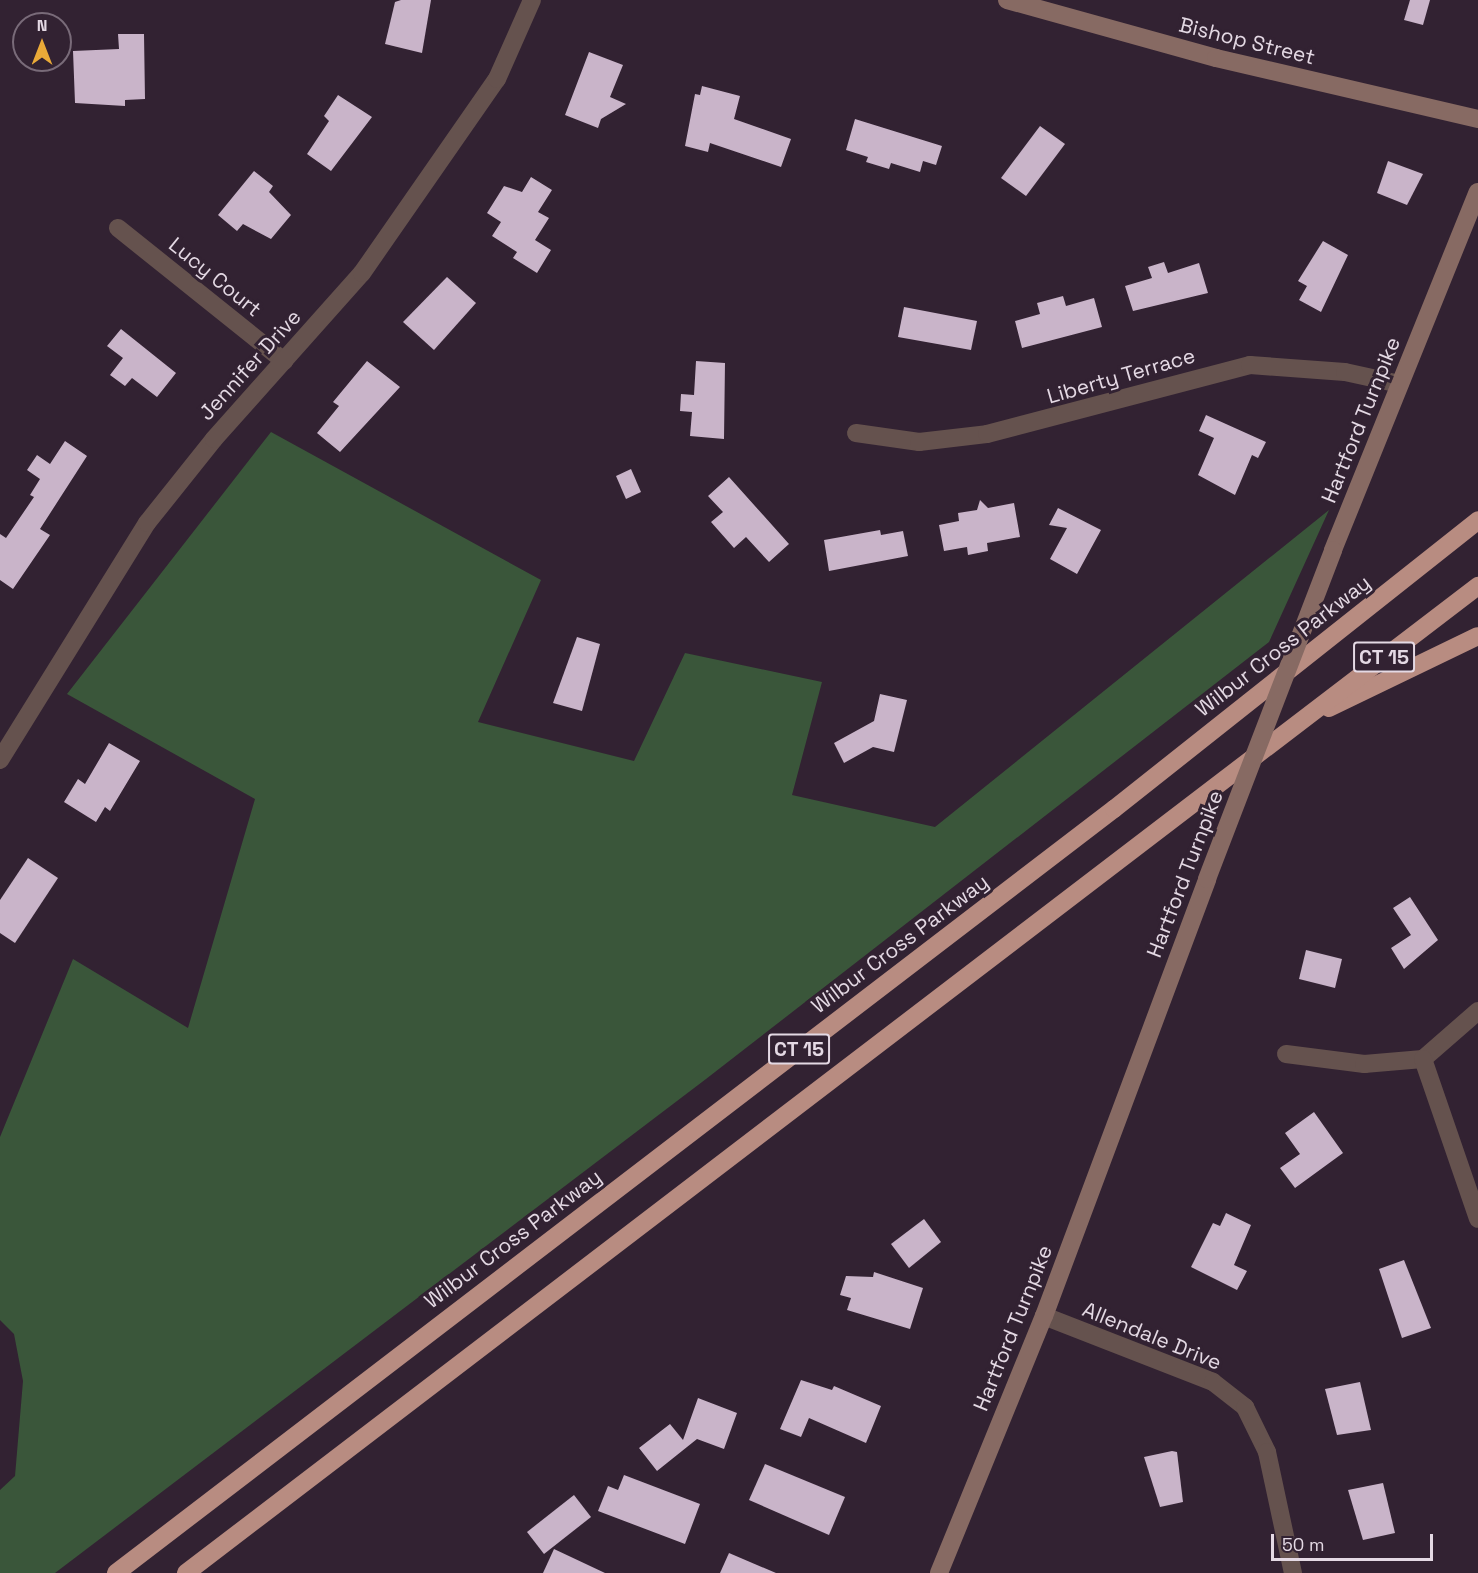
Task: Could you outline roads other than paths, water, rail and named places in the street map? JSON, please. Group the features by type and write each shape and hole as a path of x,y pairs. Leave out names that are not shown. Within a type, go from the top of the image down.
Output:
{"highway":[{"name":"Wilbur Cross Parkway","path":"116,1573 1114,809 1478,520"},
{"name":"CT 15","path":"186,1573 1478,586"},
{"path":"1290,728 1478,636"}],"main road":[{"name":"Bishop Street","path":"1007,0 1216,58 1478,119"},
{"name":"Hartford Turnpike","path":"939,1573 1044,1316 1333,550 1478,192"}],"street":[{"name":"Jennifer Drive","path":"0,760 147,523 362,273 497,79 532,0"},
{"name":"Lucy Court","path":"118,228 284,361"},
{"name":"Liberty Terrace","path":"856,433 919,442 987,434 1250,365 1345,372 1400,384"},
{"path":"1286,1054 1364,1064 1423,1059 1478,1011"},
{"path":"1423,1059 1478,1219"},
{"name":"Allendale Drive","path":"1044,1316 1213,1382 1245,1407 1267,1452 1293,1573"}]}
